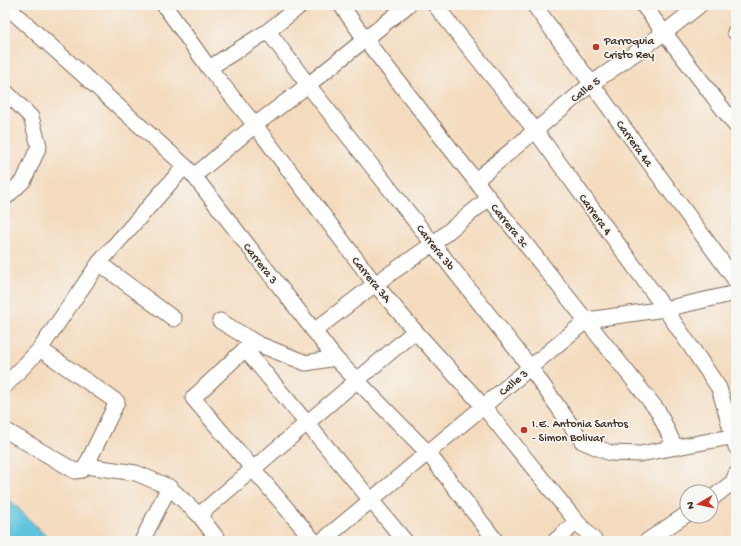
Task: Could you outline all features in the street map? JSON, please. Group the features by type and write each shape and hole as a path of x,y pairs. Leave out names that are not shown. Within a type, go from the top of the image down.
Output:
{"street":[{"name":"Carrera 3","path":"5,5 190,171 335,358 428,453 491,539"},
{"name":"Carrera 3A","path":"164,5 209,68 375,284 415,331 483,406 577,522 595,541"},
{"path":"209,68 268,30 301,5"},
{"name":"Carrera 3c","path":"341,5 364,39 658,410 675,447"},
{"path":"5,386 40,349 99,262 190,171 255,126 308,86 364,39 408,5"},
{"name":"Carrera 4","path":"435,5 535,130 665,309 719,388 735,440"},
{"name":"Carrera 4a","path":"534,5 736,281"},
{"path":"643,5 736,126"},
{"name":"Calle 5","path":"476,180 591,84 664,33 700,5"},
{"name":"Carrera 3b","path":"268,30 308,86 530,367 582,441 610,453 640,454 675,447"},
{"path":"5,91 31,117 39,146 24,180 5,198"},
{"path":"314,331 375,284 433,244 489,198"},
{"path":"99,262 174,319"},
{"path":"587,320 665,309 736,293"},
{"name":"Calle 3","path":"322,541 587,320"},
{"path":"220,321 258,344 306,363 335,358"},
{"path":"199,515 415,331"},
{"path":"40,349 117,402 80,469"},
{"path":"314,541 193,398 245,349 405,541"},
{"path":"5,430 80,469 136,473 169,487 199,515 219,541"},
{"path":"675,447 735,440"},
{"path":"719,493 733,482 736,474"},
{"path":"142,541 169,487"},
{"path":"647,541 679,519"},
{"path":"555,541 577,522"}],"water":[{"path":"5,497 12,502 51,541 5,541"}],"place":[{"name":"Parroquia Cristo Rey","path":"596,47"},
{"name":"I.E. Antonia Santos - Simon Bolivar","path":"524,430"}]}
